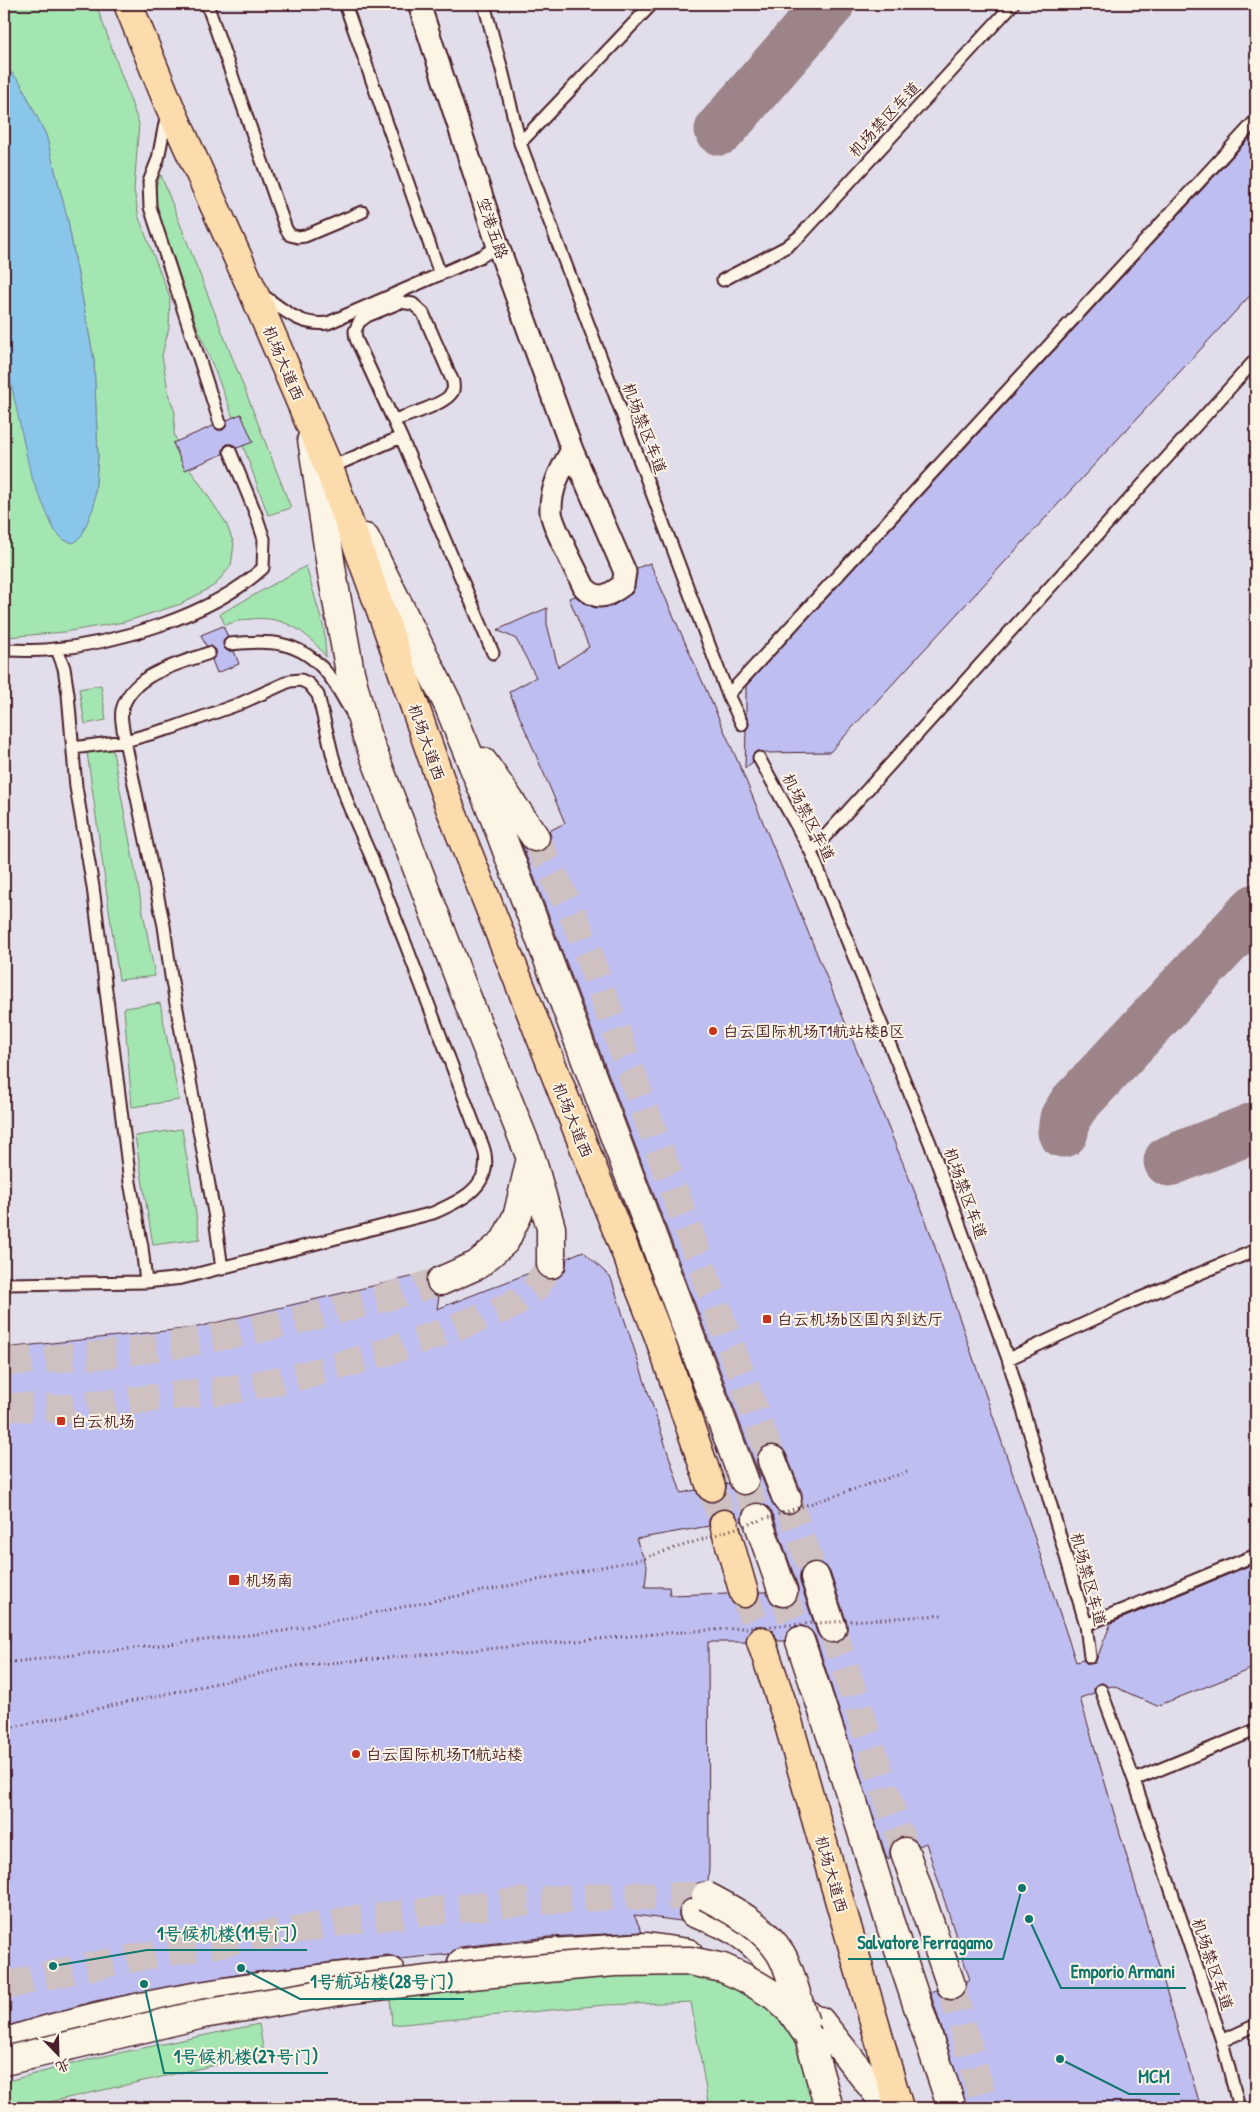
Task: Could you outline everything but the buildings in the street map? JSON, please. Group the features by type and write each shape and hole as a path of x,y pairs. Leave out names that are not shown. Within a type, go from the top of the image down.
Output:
{"highway":[{"name":"机场大道西","path":"128,4 169,106 252,289 329,468 449,805 658,1334 711,1487"},
{"path":"724,1524 744,1593"},
{"name":"机场大道西","path":"761,1641 790,1727 899,2108"}],"main road":[{"path":"309,420 335,591 350,672 366,734 463,988 531,1158 551,1228 551,1264"},
{"path":"329,468 448,704 481,759 535,837"},
{"path":"448,704 497,824 744,1480"},
{"path":"441,1281 477,1265 505,1241 518,1214 531,1158"},
{"path":"772,1460 787,1499"},
{"path":"757,1518 782,1592"},
{"path":"815,1578 832,1628"},
{"path":"800,1641 852,1799 889,1920 952,2108"},
{"path":"904,1852 952,1986"},
{"path":"700,1905 741,1915 764,1933 780,1954 820,2036 829,2108"},
{"path":"4,2043 169,2001 322,1978 521,1956 647,1947 715,1956 772,1984 889,2108"},
{"path":"4,2061 203,2014 343,1991 471,1975 614,1962 690,1961 723,1968 745,1978 775,1996 820,2036"}],"street":[{"name":"空港五路","path":"419,4 498,246 572,450 625,572 623,585 600,597 590,593 584,587 552,514 552,498 556,480 572,450"}],"lane":[{"path":"206,4 286,229 290,235 305,236 362,212"},
{"path":"345,4 440,274"},
{"name":"机场禁区车道","path":"484,4 520,143 728,695 742,724"},
{"path":"520,143 652,4"},
{"name":"机场禁区车道","path":"723,280 786,248 800,236 1013,4"},
{"path":"169,106 158,159 149,182 150,207 220,423"},
{"path":"728,695 1256,120"},
{"path":"252,289 302,321 314,325 328,323 482,256 498,246"},
{"path":"394,420 437,404 448,398 453,391 453,382 423,313 414,304 401,302 367,316 359,322 354,331 356,339 394,420 493,653"},
{"path":"811,852 1256,359"},
{"path":"329,468 401,437"},
{"path":"4,650 57,649 116,639 165,623 211,604 245,585 263,568 264,539 230,451"},
{"path":"230,644 272,642 290,645 309,656 327,672 366,734"},
{"path":"57,649 64,668 76,787 93,887 130,1182 142,1247 146,1282"},
{"path":"209,653 144,679 131,691 121,712 125,741 164,926 171,976 215,1218 222,1269"},
{"path":"4,1284 146,1282 182,1278 222,1269 433,1213 460,1201 474,1189 485,1175 485,1155 406,945 348,804 333,757 318,695 310,684 301,680 290,681 204,718 125,741 73,748"},
{"name":"机场禁区车道","path":"759,758 811,852 930,1142 1008,1359 1086,1625 1090,1657"},
{"path":"1008,1359 1130,1302 1256,1250"},
{"path":"1086,1625 1256,1555"},
{"name":"机场禁区车道","path":"1101,1690 1134,1780 1222,2041 1239,2108"},
{"path":"1134,1780 1256,1730"},
{"path":"1222,2041 1256,2025"}],"path":[{"path":"4,1663 283,1630 642,1558 907,1472"},
{"path":"4,1729 295,1666 665,1633 942,1615"}],"shaded area":[{"path":"4,4 1256,4 1256,2108 4,2108"}],"green space":[{"path":"4,4 96,4 139,124 134,190 139,218 170,298 169,328 162,355 169,396 175,412 174,434 184,460 226,523 234,544 231,566 215,585 181,604 124,622 64,632 7,637 4,637 4,342 9,374 94,505 98,456 94,360 68,221 46,135 20,82 9,70 4,69"},
{"path":"161,175 291,508 268,515 227,401 195,321 160,216 155,190"},
{"path":"306,566 324,629 326,657 305,635 294,627 282,622 269,619 255,619 225,625 220,614"},
{"path":"101,685 106,720 85,724 79,689"},
{"path":"112,747 155,976 119,980 87,752"},
{"path":"160,1003 179,1100 132,1107 124,1008"},
{"path":"182,1129 200,1239 153,1245 135,1136"},
{"path":"678,1972 729,1977 773,2008 794,2031 821,2108 709,2108 691,2002 604,2005 392,2025 390,1995 562,1976"},
{"path":"259,2024 264,2054 36,2105 36,2108 4,2108 4,2082 95,2058"}],"water":[{"path":"4,69 9,70 20,82 46,135 68,221 94,360 98,456 94,506 82,535 74,543 64,540 54,530 31,476 4,342"}],"taxiway":[{"path":"720,130 829,4"},
{"path":"1063,1132 1065,1118 1074,1104 1256,909"},
{"path":"1169,1161 1256,1127"}],"tunnel":[{"path":"535,837 577,924 772,1460"},
{"path":"4,1406 58,1409 235,1389 306,1375 377,1355 441,1333 512,1305 535,1288 551,1264"},
{"path":"4,1362 110,1354 245,1332 363,1303 441,1281"},
{"path":"744,1480 757,1518"},
{"path":"711,1487 724,1524"},
{"path":"787,1499 815,1577"},
{"path":"783,1592 800,1641"},
{"path":"744,1593 761,1641"},
{"path":"832,1628 905,1852"},
{"path":"4,1986 145,1956 357,1919 531,1901 614,1896 706,1896"},
{"path":"951,1985 985,2108"}],"place":[{"name":"白云国际机场T1航站楼B区","path":"713,1031"},
{"name":"白云机场b区国内到达厅","path":"767,1319"},
{"name":"白云机场","path":"61,1421"},
{"name":"机场南","path":"234,1580"},
{"name":"白云国际机场T1航站楼","path":"356,1754"},
{"name":"Salvatore Ferragamo","path":"1022,1888"},
{"name":"Emporio Armani","path":"1029,1919"},
{"name":"1号候机楼(11号门)","path":"53,1966"},
{"name":"1号航站楼(28号门)","path":"241,1968"},
{"name":"1号候机楼(27号门)","path":"144,1984"},
{"name":"MCM","path":"1060,2059"}]}
